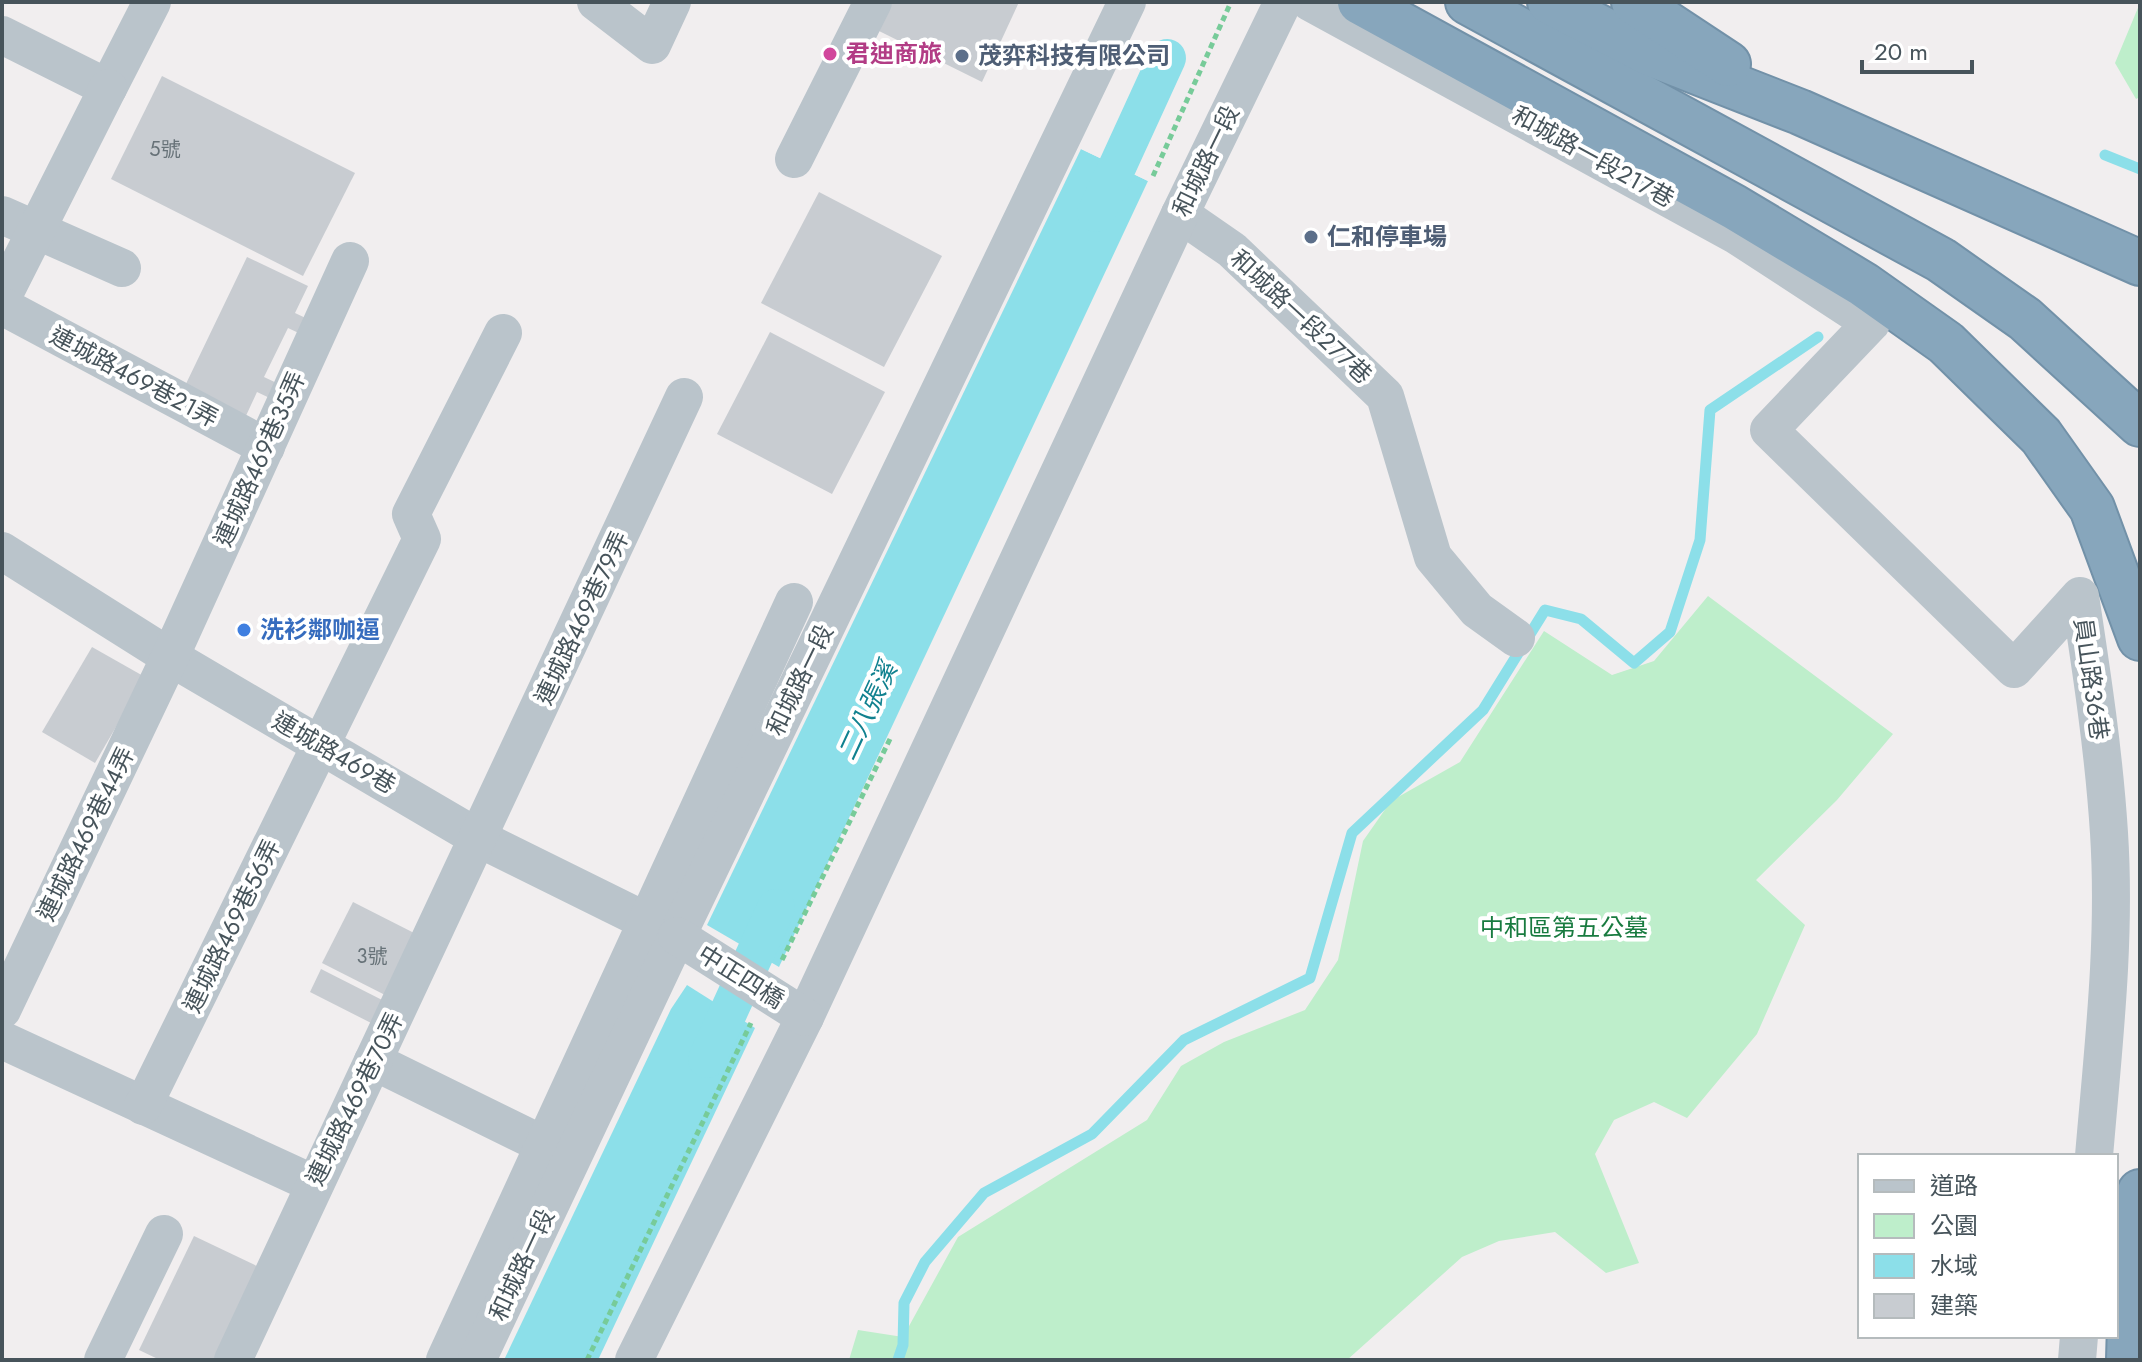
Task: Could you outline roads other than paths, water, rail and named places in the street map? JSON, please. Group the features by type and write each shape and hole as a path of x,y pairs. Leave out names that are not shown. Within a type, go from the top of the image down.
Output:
{"highway":[{"path":"1360,2 1734,207 1864,285 1946,343 2041,436 2092,508 2140,638"},
{"path":"1468,2 1941,260 2025,319 2140,424"},
{"path":"1550,2 1649,53 1800,112 2140,263"},
{"path":"1634,2 1800,112"},
{"path":"2129,1360 2132,1253 2140,1192"}],"street":[{"path":"2,298 19,223 108,88 152,2"},
{"path":"596,2 652,45 672,2"},
{"path":"794,159 873,2"},
{"name":"和城路一段","path":"477,1360 661,928 1127,2"},
{"name":"和城路一段","path":"634,1360 805,1017 1180,214 1283,2"},
{"name":"和城路一段217巷","path":"1310,2 1736,235 1871,323"},
{"path":"2,35 108,88"},
{"name":"和城路一段277巷","path":"1180,214 1232,250 1385,396 1433,557 1477,610 1516,638"},
{"path":"19,223 122,268"},
{"name":"連城路469巷35弄","path":"170,657 350,261"},
{"name":"連城路469巷21弄","path":"2,306 266,447"},
{"name":"員山路36巷","path":"1871,323 1769,430 2014,669 2080,596 2095,690 2110,834 2110,963 2094,1154"},
{"name":"連城路469巷56弄","path":"143,1106 422,539 411,514 503,333"},
{"name":"連城路469巷79弄","path":"480,839 684,397"},
{"name":"連城路469巷","path":"2,551 170,657 480,839 661,928"},
{"path":"445,1360 544,1145 661,928 794,602"},
{"name":"連城路469巷44弄","path":"2,1010 170,657"},
{"name":"連城路469巷70弄","path":"233,1360 480,839"},
{"name":"中正四橋","path":"661,928 805,1017"},
{"path":"2,1040 314,1184"},
{"path":"373,1061 544,1145"},
{"path":"112,1357 164,1234"},
{"path":"2077,1360 2079,1338"}],"water":[{"path":"1081,149 1148,181 779,967 707,925"},
{"path":"687,985 755,1028 598,1360 504,1360 671,1009"}],"waterway":[{"name":"二八張溪","path":"1096,213 1167,58"},
{"path":"2105,155 2140,169"},
{"path":"898,1360 903,1345 904,1303 925,1262 984,1193 1092,1134 1184,1040 1310,978 1352,833 1483,710 1545,610 1581,619 1634,663 1670,632 1700,540 1710,410 1818,337"},
{"name":"二八張溪","path":"707,1059 776,908"}],"place":[{"name":"君迪商旅","path":"830,54"},
{"name":"茂弈科技有限公司","path":"962,56"},
{"name":"仁和停車場","path":"1311,237"},
{"name":"洗衫鄰咖逼","path":"244,630"}],"park label":[{"name":"中和區第五公墓","path":"1564,928"}]}
